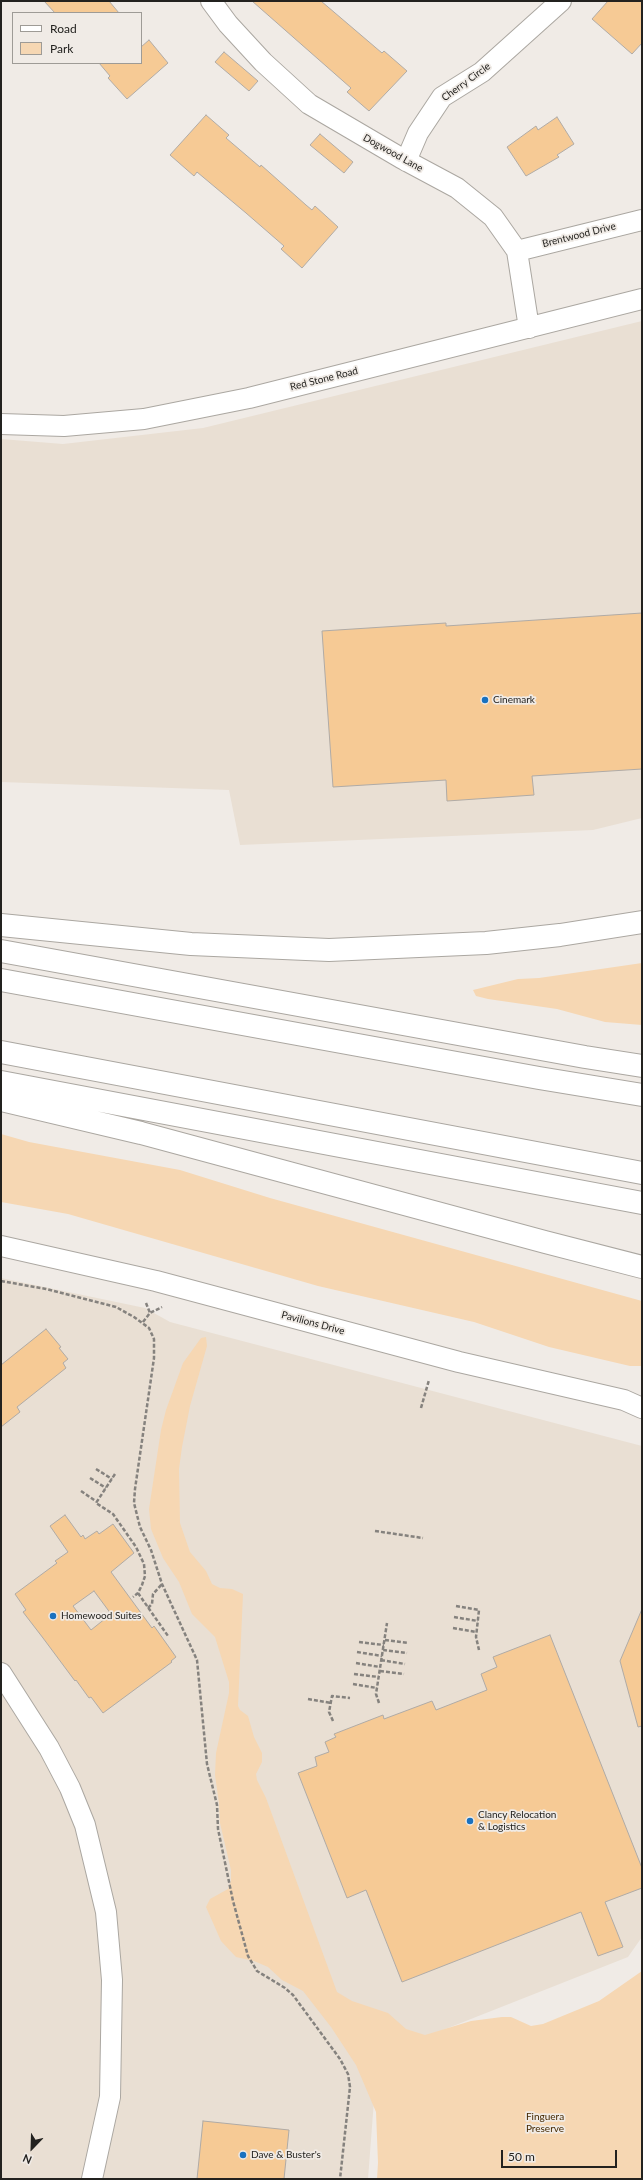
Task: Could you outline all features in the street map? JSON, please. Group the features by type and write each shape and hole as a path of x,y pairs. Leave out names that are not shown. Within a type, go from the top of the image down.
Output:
{"highway":[{"path":"1,925 211,946 329,950 486,943 560,935 642,922"},
{"path":"1,951 585,1057 642,1066"},
{"path":"1,980 546,1080 642,1095"},
{"path":"1,1052 642,1173"},
{"path":"1,1082 642,1203"},
{"path":"1,1100 141,1133 642,1267"}],"street":[{"name":"Dogwood Lane","path":"212,1 228,24 263,62 309,104 406,161 457,188 493,217 517,251 529,328"},
{"name":"Cherry Circle","path":"406,161 418,134 442,97 482,72 561,1"},
{"name":"Brentwood Drive","path":"517,251 642,220"},
{"name":"Red Stone Road","path":"1,424 64,426 144,419 249,398 642,299"},
{"name":"Pavilions Drive","path":"1,1246 156,1281 459,1362 633,1399 642,1408"},
{"path":"1,1673 43,1738 70,1788 85,1825 106,1912 112,1988 110,2097 92,2179"}],"path":[{"path":"1,1281 91,1299 116,1307 143,1322 149,1328 154,1339 154,1358 134,1489 134,1503 140,1526 151,1550 162,1584 197,1660 207,1764 217,1805 218,1829 232,1901 248,1956 257,1971 285,1988 292,1995 340,2059 350,2079 340,2179"},
{"path":"146,1303 150,1313"},
{"path":"143,1322 150,1313 162,1307"},
{"path":"421,1408 429,1380"},
{"path":"96,1468 112,1479"},
{"path":"97,1502 115,1474"},
{"path":"90,1478 106,1488"},
{"path":"81,1492 112,1514 136,1547 144,1564 145,1576 138,1593 133,1597"},
{"path":"375,1531 424,1538"},
{"path":"148,1608 152,1604 153,1594 162,1584"},
{"path":"138,1593 168,1636"},
{"path":"456,1606 479,1610 476,1632 479,1650"},
{"path":"454,1617 478,1621"},
{"path":"379,1703 376,1694 387,1623"},
{"path":"453,1628 476,1632"},
{"path":"385,1640 408,1643"},
{"path":"359,1642 384,1645"},
{"path":"383,1650 407,1653"},
{"path":"357,1652 382,1656"},
{"path":"382,1660 405,1664"},
{"path":"356,1663 380,1667"},
{"path":"380,1671 404,1674"},
{"path":"354,1674 379,1677"},
{"path":"353,1684 377,1688"},
{"path":"333,1721 329,1712 332,1696 350,1698"},
{"path":"308,1699 331,1703"}],"shaded area":[{"path":"642,321 642,818 593,830 240,845 229,790 1,782 1,439 63,444 203,428"},
{"path":"1,1278 145,1308 170,1322 642,1446 642,1937 628,1957 405,2045 375,2087 368,2179 1,2179"}],"green space":[{"path":"642,963 642,1025 605,1022 557,1009 488,999 476,996 473,990 518,979 539,978"},
{"path":"1,1134 29,1142 180,1170 270,1198 642,1301 642,1366 630,1366 549,1347 474,1322 318,1286 68,1214 1,1202"},
{"name":"Finguera Preserve","path":"206,1337 207,1346 190,1406 182,1447 179,1469 180,1523 190,1552 206,1571 212,1584 220,1588 232,1589 243,1594 238,1706 240,1710 248,1716 254,1737 262,1753 262,1762 256,1774 257,1780 266,1798 337,1992 352,2001 388,2013 406,2029 425,2035 471,2021 502,2017 511,2017 531,2026 543,2024 599,2001 642,1971 642,2179 377,2179 378,2163 376,2112 356,2065 331,2027 303,1991 282,1980 268,1967 254,1961 236,1957 221,1941 206,1907 210,1899 228,1889 231,1881 231,1870 220,1823 215,1775 216,1753 229,1693 229,1682 215,1637 192,1614 179,1582 163,1558 151,1529 149,1509 161,1430 166,1410 183,1363 201,1338"}],"building":[{"path":"44,1 109,1 118,12 54,12"},
{"path":"252,1 321,1 382,53 384,51 407,71 369,111 347,92 351,88"},
{"path":"608,1 642,1 642,43 632,54 592,19"},
{"path":"149,40 168,63 127,99 108,78 110,76 100,64 142,64 142,46"},
{"path":"224,52 258,81 249,91 215,62"},
{"path":"206,115 229,135 226,138 260,167 261,165 312,210 315,206 338,227 302,268 281,249 284,246 246,213 197,172 194,176 170,155"},
{"path":"557,117 574,144 557,155 559,157 526,176 507,147 536,126 538,130"},
{"path":"320,134 353,162 344,173 310,145"},
{"name":"Cinemark","path":"642,613 642,769 532,776 534,795 447,801 446,780 333,787 322,631 446,623 446,626"},
{"path":"46,1329 61,1347 59,1348 68,1359 63,1363 66,1368 17,1407 20,1412 1,1427 1,1365"},
{"name":"Homewood Suites","path":"65,1515 81,1537 83,1535 85,1539 97,1531 99,1534 113,1524 134,1553 111,1572 152,1628 154,1626 176,1657 171,1661 172,1662 103,1713 91,1697 89,1698 76,1680 75,1681 23,1612 26,1610 15,1594 57,1563 55,1561 68,1552 50,1526","holes":["94,1591 111,1614 91,1630 73,1606"]},
{"path":"642,1609 642,1726 638,1727 620,1661"},
{"name":"Clancy Relocation & Logistics","path":"550,1635 642,1868 642,1888 605,1902 623,1947 598,1956 581,1912 402,1982 366,1890 347,1898 298,1773 317,1766 315,1757 329,1752 325,1742 336,1737 334,1734 383,1715 384,1719 432,1701 436,1710 487,1690 481,1674 497,1667 493,1657"},
{"name":"Dave & Buster's","path":"203,2121 289,2130 284,2179 197,2179"}],"place":[{"name":"Cinemark","path":"485,700"},
{"name":"Homewood Suites","path":"53,1616"},
{"name":"Clancy Relocation & Logistics","path":"470,1821"},
{"name":"Dave & Buster's","path":"243,2155"}]}
